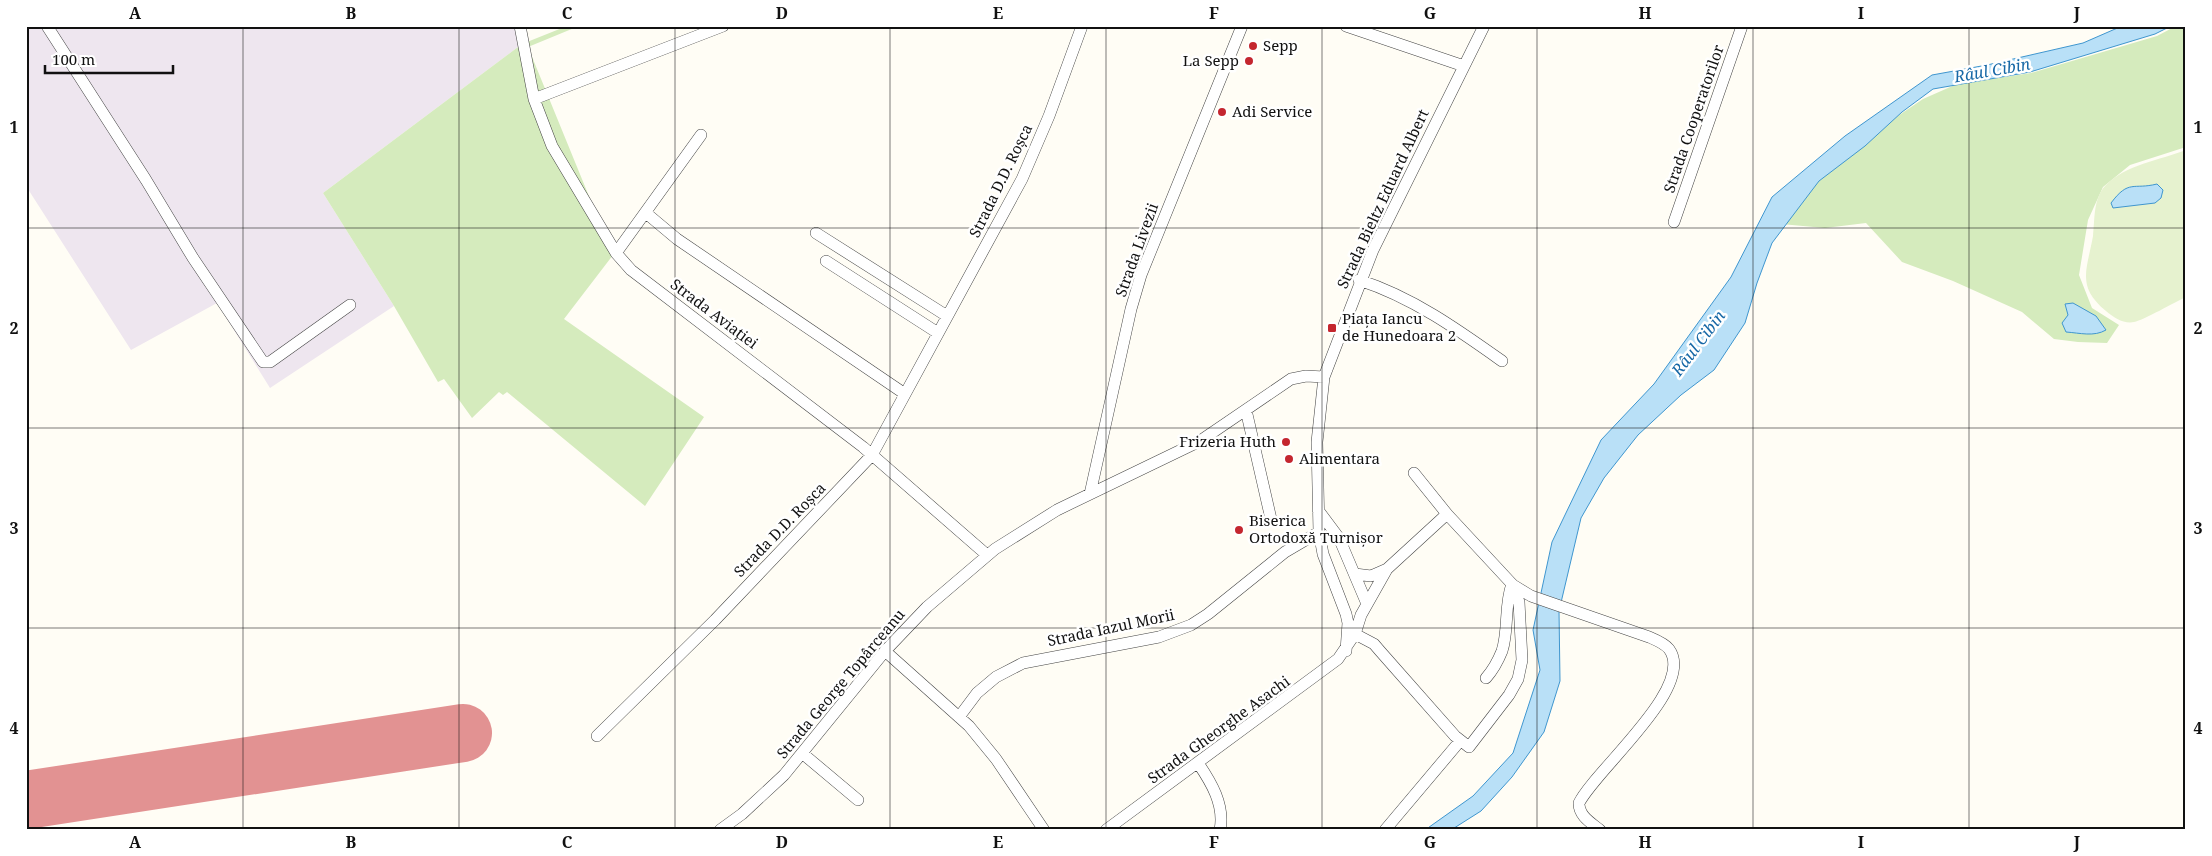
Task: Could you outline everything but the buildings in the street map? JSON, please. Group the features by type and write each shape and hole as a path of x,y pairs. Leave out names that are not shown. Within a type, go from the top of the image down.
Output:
{"street":[{"path":"46,26 146,180 193,258 263,362 270,362 350,306"},
{"name":"Strada Aviației","path":"520,26 534,100 552,146 616,253 631,270 872,455 987,555"},
{"path":"534,100 724,26"},
{"name":"Strada D.D. Roșca","path":"597,736 715,620 872,455 1022,179 1049,116 1082,26"},
{"name":"Strada Livezii","path":"1090,494 1131,309 1141,275 1242,26"},
{"path":"1346,26 1464,66"},
{"name":"Strada Bieltz Eduard Albert","path":"1346,651 1348,623 1323,554 1318,510 1317,442 1324,377 1360,280 1429,133 1484,26"},
{"name":"Strada Cooperatorilor","path":"1674,222 1742,26"},
{"path":"616,253 701,135"},
{"path":"646,213 677,239 905,394"},
{"path":"816,233 947,316"},
{"path":"826,261 938,332"},
{"path":"1360,280 1390,291 1419,306 1502,361"},
{"name":"Strada George Topârceanu","path":"720,830 762,796 784,775 885,652 927,607 987,555 1057,510 1200,441 1291,379 1306,376 1324,377"},
{"path":"1246,410 1271,518"},
{"path":"1414,473 1447,514 1512,584 1532,596 1571,608 1663,644 1670,649 1674,663 1672,677 1659,703 1579,803 1580,812 1583,816 1600,830"},
{"path":"1318,510 1339,538 1356,574 1367,604"},
{"path":"1356,574 1371,576 1386,569 1447,514"},
{"name":"Strada Iazul Morii","path":"959,717 977,693 996,677 1023,663 1159,636 1191,625 1208,614 1285,552 1320,532"},
{"name":"Strada Gheorghe Asachi","path":"1106,830 1329,668 1346,651 1367,604 1386,569"},
{"path":"1386,830 1509,695 1518,679 1521,669 1522,648 1519,602 1512,584"},
{"path":"1486,678 1495,666 1502,649 1506,605 1512,584"},
{"path":"1355,634 1374,644 1465,744"},
{"path":"1502,649 1522,648"},
{"path":"885,652 959,717 996,758 1044,830"},
{"path":"802,754 858,800"},
{"path":"1198,763 1215,792 1221,818 1220,830"}],"shaded area":[{"path":"26,26 516,26 522,44 323,193 394,306 270,388 217,303 131,350 26,186"}],"green space":[{"path":"567,26 579,26 528,47 613,255 564,319 704,417 645,506 507,392 503,395 499,392 472,418 444,379 438,382 394,306 323,193 522,44"},
{"path":"2176,26 2186,26 2186,147 2130,165 2103,187 2088,220 2079,275 2092,308 2119,325 2107,343 2054,339 2022,312 1953,281 1902,262 1866,223 1825,228 1781,224 1822,167 1923,99 1957,84 2031,73 2157,36"},
{"path":"2186,150 2186,297 2139,321 2127,322 2119,320 2109,314 2097,302 2090,294 2087,285 2087,268 2093,236 2095,209 2099,196 2106,185 2123,172"}],"water":[{"name":"Râul Cibin","path":"2122,26 2171,26 2155,34 2030,72 1933,89 1902,112 1865,146 1819,181 1772,243 1745,323 1714,370 1681,395 1638,435 1604,478 1581,518 1559,611 1560,681 1544,732 1512,777 1481,811 1451,830 1425,830 1473,796 1513,753 1540,670 1533,630 1552,542 1601,440 1654,384 1731,277 1772,197 1845,136 1932,75 1987,65 2083,43"},
{"path":"2157,184 2163,190 2161,198 2155,203 2113,208 2111,203 2127,188"},
{"path":"2073,303 2096,316 2106,330 2092,334 2066,332 2062,323 2068,315 2065,304"}],"runway":[{"path":"26,800 463,733"}],"place":[{"name":"Sepp","path":"1253,46"},
{"name":"La Sepp","path":"1249,61"},
{"name":"Adi Service","path":"1222,112"},
{"name":"Piața Iancu de Hunedoara 2","path":"1332,328"},
{"name":"Frizeria Huth","path":"1286,442"},
{"name":"Alimentara","path":"1289,459"},
{"name":"Biserica Ortodoxă Turnișor","path":"1239,530"}]}
